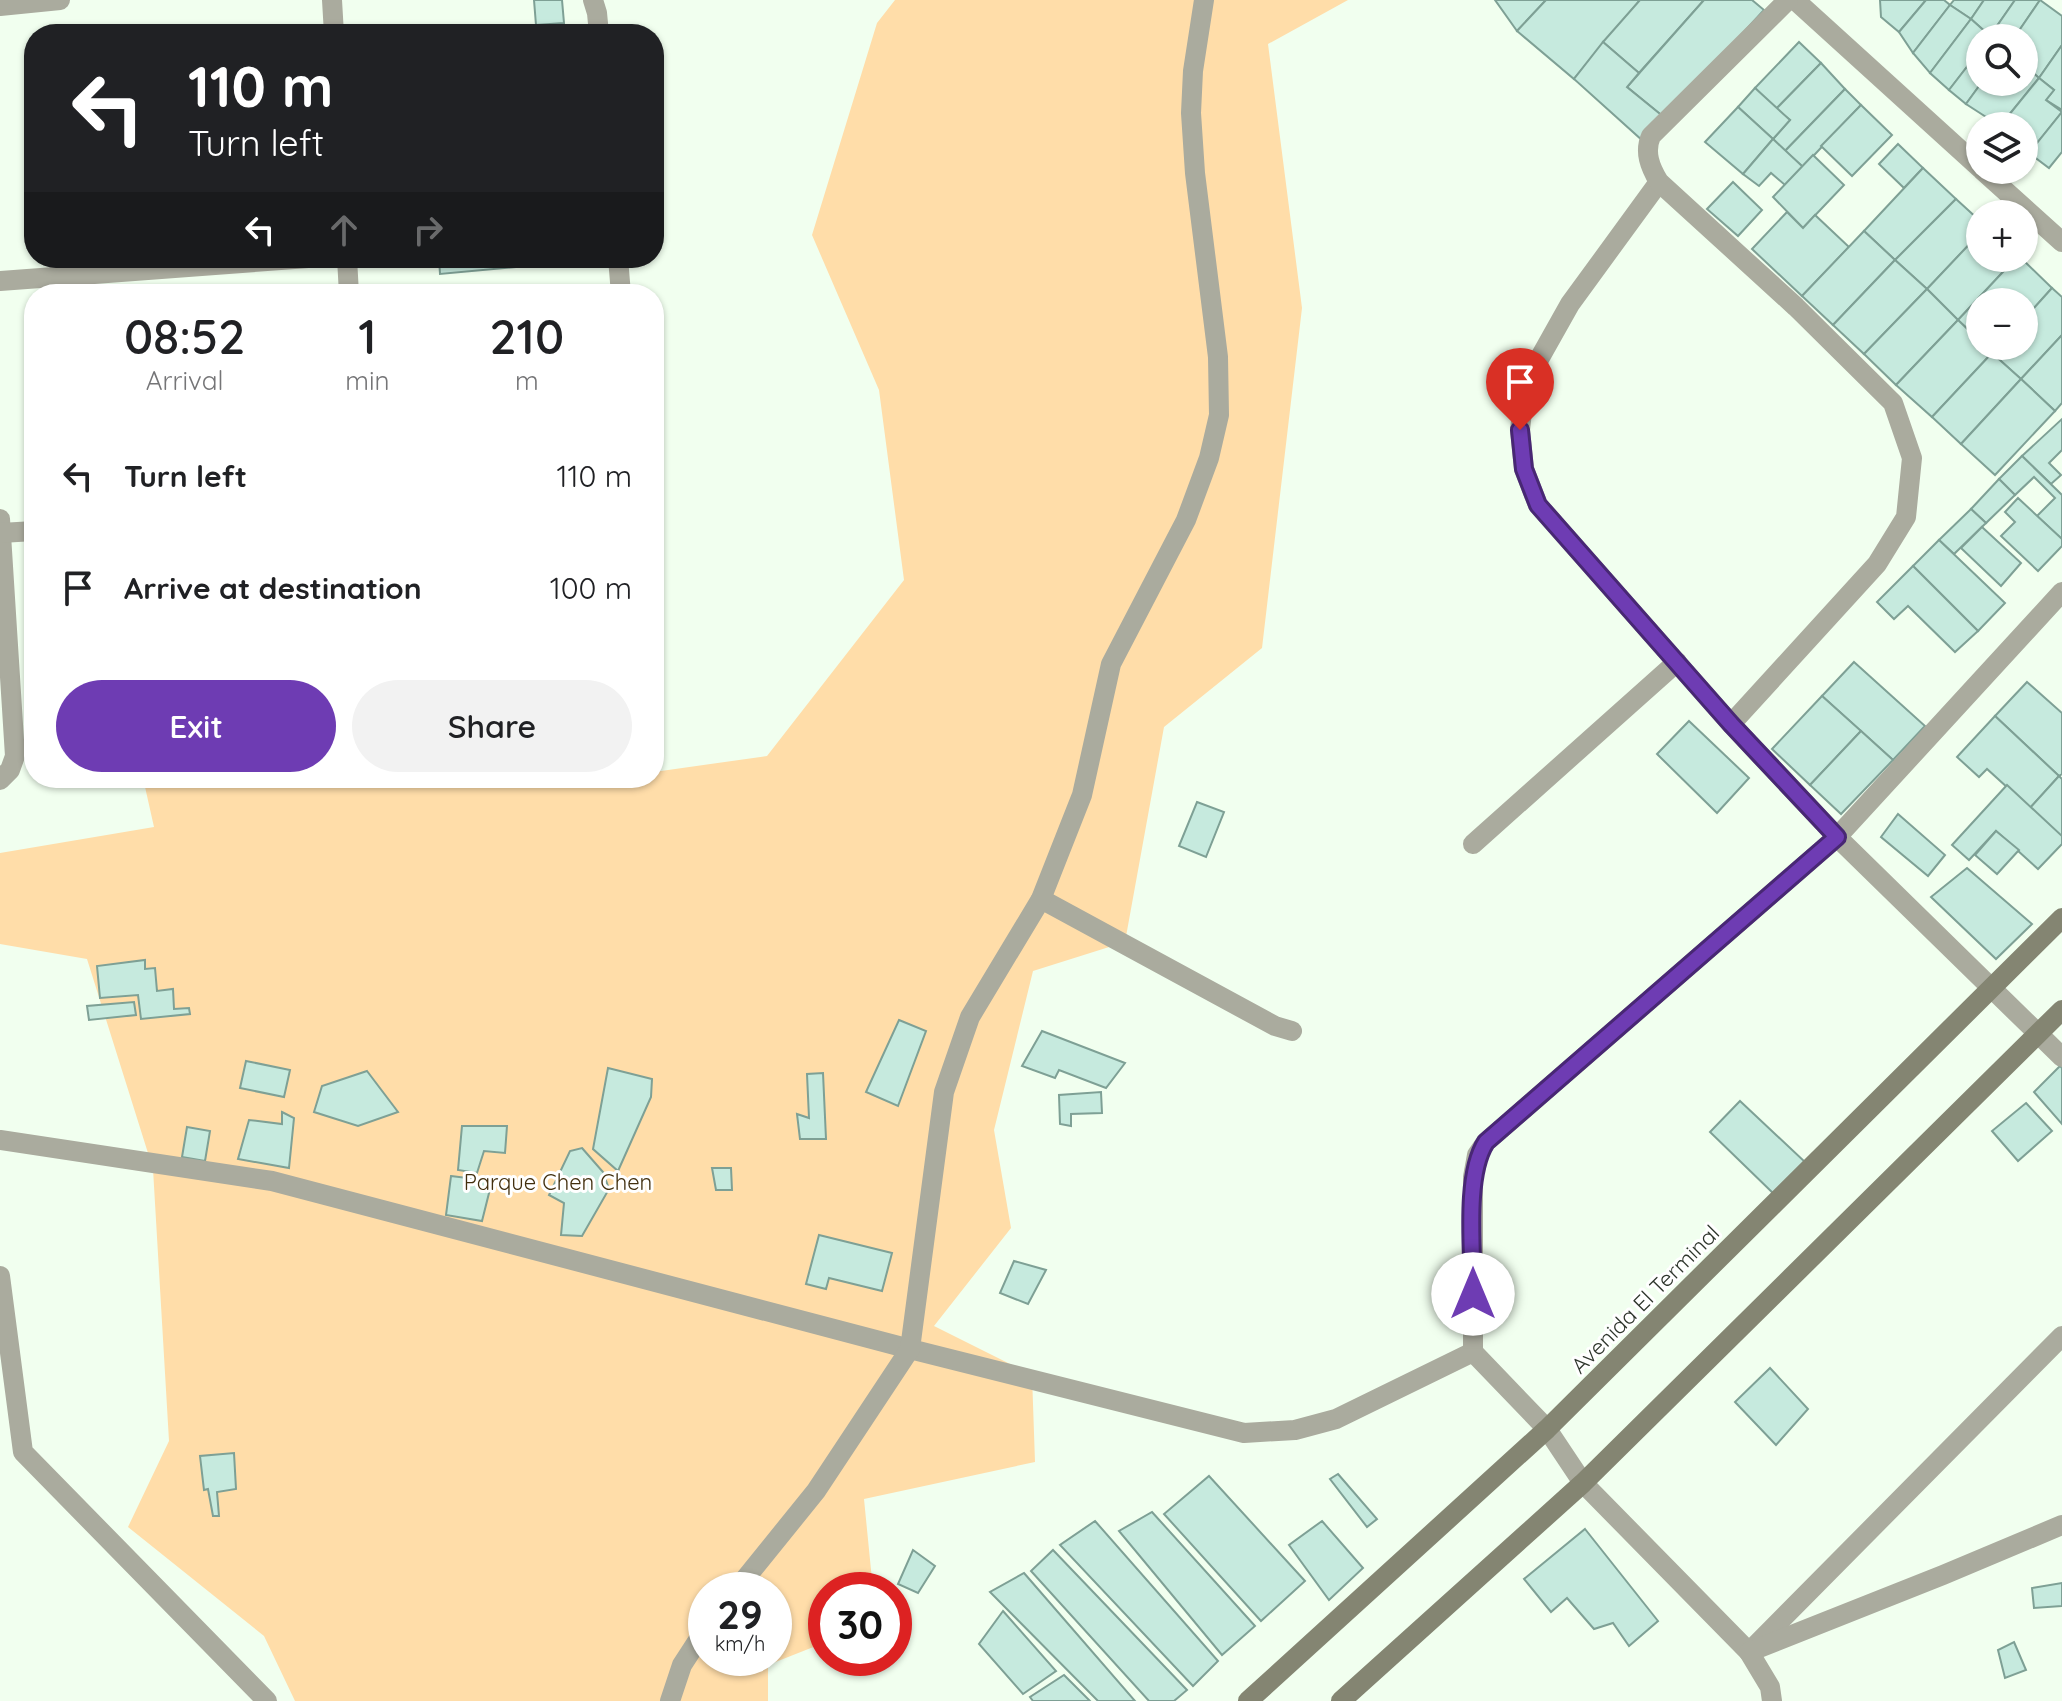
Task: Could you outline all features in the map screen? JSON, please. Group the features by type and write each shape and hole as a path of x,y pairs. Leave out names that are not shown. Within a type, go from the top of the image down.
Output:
{"street":[{"path":"0,6 60,0"},
{"path":"332,0 333,24"},
{"path":"593,0 598,24"},
{"path":"751,1572 816,1491 910,1349 944,1092 970,1017 1041,899 1082,795 1111,664 1186,520 1209,458 1219,415 1218,357 1195,173 1191,113 1193,71 1204,0"},
{"path":"1731,724 1877,564 1906,517 1912,458 1893,403 1796,307 1659,182 1648,157 1651,136 1788,0"},
{"path":"1795,0 1966,155"},
{"path":"1659,182 1570,304 1525,384 1520,430 1524,469 1538,505 1731,724 1837,837 2062,1057"},
{"path":"1998,184 2062,242"},
{"path":"0,281 174,268"},
{"path":"0,519 15,756 10,770 0,780"},
{"path":"1,533 24,532"},
{"path":"1772,1701 1770,1687 1749,1652 1583,1483 1547,1429 1473,1352 1473,1177 1477,1155 1486,1142 1837,837 2062,592"},
{"path":"1473,844 1677,662"},
{"path":"1041,899 1275,1026 1292,1031"},
{"name":"Avenida El Terminal","path":"1248,1701 1547,1429 2062,918"},
{"path":"1341,1701 1583,1483 2062,1010"},
{"path":"0,1140 272,1181 910,1349 1244,1433 1295,1430 1336,1419 1473,1352"},
{"path":"0,1276 23,1452 267,1701"},
{"path":"1749,1652 2062,1336"},
{"path":"1749,1652 2062,1525"},
{"path":"670,1701 688,1656"}],"green space":[{"name":"Parque Chen Chen","path":"895,0 1348,0 1268,44 1302,308 1262,648 1164,727 1125,942 1033,971 994,1130 1011,1228 934,1326 1032,1375 1035,1462 864,1499 871,1572 808,1572 808,1649 792,1655 792,1572 688,1572 688,1676 768,1676 768,1701 295,1701 264,1636 128,1527 169,1441 153,1169 87,959 0,944 0,853 154,827 145,788 664,788 664,771 767,756 904,580 879,390 812,235 877,23"}],"building":[{"path":"534,0 562,0 564,23 536,24"},
{"path":"1495,0 1546,0 1517,31"},
{"path":"1546,0 1640,0 1574,79 1517,31"},
{"path":"1640,0 1704,0 1639,73 1603,42"},
{"path":"1704,0 1752,0 1764,10 1665,118 1627,87"},
{"path":"1880,0 1926,0 1899,32 1881,17"},
{"path":"1926,0 1944,0 1950,5 1913,53 1899,32"},
{"path":"1954,0 1984,0 1971,19 1950,5"},
{"path":"1984,0 2015,0 1998,24 1977,24 1971,19"},
{"path":"2015,0 2040,0 2024,24 1998,24"},
{"path":"2040,0 2062,16 2062,45 2039,78 2038,24 2024,24"},
{"path":"1950,5 1971,19 1930,73 1913,53"},
{"path":"1966,26 1966,68 1949,90 1930,73"},
{"path":"1603,42 1639,73 1627,87 1665,118 1643,141 1574,79"},
{"path":"1799,42 1821,63 1776,109 1755,88"},
{"path":"2062,45 2062,110 2046,100 2054,90 2039,78"},
{"path":"1821,63 1845,89 1785,151 1773,139 1790,120 1776,109"},
{"path":"1966,68 1966,96 1972,96 1966,104 1949,90"},
{"path":"2038,79 2054,90 2046,100 2062,112 2038,142 2038,112 2011,112 2024,96 2038,96"},
{"path":"1755,88 1790,120 1773,139 1738,107"},
{"path":"1845,89 1861,105 1803,167 1785,151"},
{"path":"1972,96 2024,96 2011,112 1978,112 1966,104"},
{"path":"1861,105 1892,135 1852,176 1821,146"},
{"path":"1738,107 1773,139 1743,174 1705,142"},
{"path":"2062,112 2062,152 2049,168 2038,160 2038,142"},
{"path":"1773,139 1803,167 1785,185 1771,173 1759,186 1743,174"},
{"path":"1898,144 1923,168 1904,188 1879,164"},
{"path":"1813,155 1844,185 1803,228 1773,197"},
{"path":"1923,168 1956,199 1895,260 1864,231"},
{"path":"1733,182 1762,210 1738,236 1707,209"},
{"path":"1956,199 1966,208 1966,248 1927,289 1895,260"},
{"path":"1787,212 1803,228 1815,215 1849,247 1802,296 1752,249"},
{"path":"1864,231 1895,260 1833,325 1802,296"},
{"path":"1966,248 1966,272 2003,272 1988,288 1966,288 1966,311 1958,320 1927,289"},
{"path":"1895,260 1927,289 1864,354 1833,325"},
{"path":"440,268 504,268 440,274"},
{"path":"2003,272 2035,272 2052,288 2038,304 2038,288 1988,288"},
{"path":"2052,288 2062,297 2062,335 2021,379 2000,360 2038,360 2038,304"},
{"path":"1927,289 1958,320 1896,385 1864,354"},
{"path":"1966,311 1966,328 1958,320"},
{"path":"1958,320 1966,328 1966,360 1985,360 1932,417 1896,385"},
{"path":"2062,335 2062,403 2055,411 2021,379"},
{"path":"1985,360 2000,360 2021,379 1961,444 1932,417"},
{"path":"2021,379 2055,411 1995,475 1961,444"},
{"path":"2062,419 2062,450 2049,463 2061,475 2051,484 2022,456"},
{"path":"2022,456 2062,495 2062,539 2037,516 2055,498 2034,477 2015,495 1999,479"},
{"path":"1999,479 2015,495 1986,523 1971,509"},
{"path":"2018,498 2062,539 2062,546 2038,571 2001,536 2015,522 2005,512"},
{"path":"1971,509 1986,523 1954,554 1939,540"},
{"path":"1982,527 2021,563 2001,586 1961,548"},
{"path":"1939,540 2005,603 1978,631 1913,566"},
{"path":"1913,566 1978,631 1955,652 1908,606 1894,619 1877,602"},
{"path":"1854,662 1925,726 1893,760 1822,696"},
{"path":"2027,682 2062,713 2062,774 2059,776 1995,716"},
{"path":"1822,696 1861,731 1810,785 1772,749"},
{"path":"1995,716 2059,776 2030,808 1987,769 1979,777 1957,757"},
{"path":"1689,721 1749,778 1717,813 1657,754"},
{"path":"1861,731 1893,760 1841,814 1810,785"},
{"path":"2059,776 2062,779 2062,838 2030,808"},
{"path":"2007,785 2062,836 2062,844 2038,869 1996,831 1969,860 1952,845"},
{"path":"1197,802 1224,812 1206,857 1179,846"},
{"path":"1898,814 1945,855 1928,876 1881,837"},
{"path":"1996,831 2019,850 1997,874 1975,855"},
{"path":"1967,868 2032,924 1996,959 1931,897"},
{"path":"145,960 145,969 155,968 157,991 173,989 174,1009 189,1008 190,1014 141,1019 138,995 100,998 97,966"},
{"path":"134,1002 136,1015 89,1020 87,1006"},
{"path":"899,1020 926,1031 898,1106 866,1092"},
{"path":"1042,1031 1125,1063 1106,1088 1059,1070 1055,1078 1022,1066"},
{"path":"246,1061 290,1070 284,1097 240,1088"},
{"path":"2060,1066 2062,1068 2062,1124 2034,1092"},
{"path":"608,1068 652,1079 651,1097 618,1171 593,1149"},
{"path":"367,1071 398,1112 358,1126 314,1112 322,1086"},
{"path":"823,1073 826,1139 800,1139 797,1114 809,1118 807,1074"},
{"path":"1101,1092 1102,1113 1071,1114 1071,1126 1060,1124 1059,1095"},
{"path":"1740,1101 1805,1162 1775,1195 1710,1132"},
{"path":"2026,1103 2052,1131 2018,1161 1992,1131"},
{"path":"282,1112 294,1118 289,1168 238,1159 249,1120 282,1124"},
{"path":"462,1126 507,1126 505,1153 484,1151 477,1173 458,1170"},
{"path":"187,1127 210,1131 205,1161 182,1157"},
{"path":"582,1148 603,1172 609,1189 582,1236 561,1235 564,1203 549,1195 570,1151"},
{"path":"712,1168 731,1168 732,1190 716,1190"},
{"path":"451,1176 492,1181 482,1221 446,1215"},
{"path":"819,1235 892,1253 882,1291 829,1278 826,1289 806,1284"},
{"path":"1014,1261 1046,1270 1028,1304 1000,1293"},
{"path":"1770,1368 1808,1409 1776,1445 1735,1402"},
{"path":"234,1453 236,1489 217,1492 219,1516 213,1516 208,1489 204,1490 200,1456"},
{"path":"1338,1474 1377,1519 1367,1527 1330,1479"},
{"path":"1209,1476 1305,1581 1261,1621 1164,1514"},
{"path":"1152,1512 1255,1626 1222,1655 1119,1531"},
{"path":"1095,1521 1218,1661 1193,1686 1060,1545"},
{"path":"1322,1521 1363,1568 1329,1600 1289,1545"},
{"path":"1585,1529 1658,1621 1629,1646 1613,1623 1594,1629 1567,1598 1551,1612 1524,1579"},
{"path":"913,1550 935,1566 918,1593 912,1590 912,1572 903,1572"},
{"path":"1053,1550 1187,1690 1174,1701 1149,1701 1031,1571"},
{"path":"1024,1573 1135,1701 1098,1701 990,1592"},
{"path":"2062,1583 2062,1606 2034,1608 2032,1588"},
{"path":"1003,1611 1056,1671 1023,1694 979,1644"},
{"path":"2014,1642 2026,1670 2005,1678 1998,1650"},
{"path":"1064,1675 1090,1701 1033,1701 1030,1697"}],"route":[{"path":"1473,1294 1473,1177 1477,1155 1486,1142 1837,837 1731,724 1538,505 1524,469 1520,430"}]}
